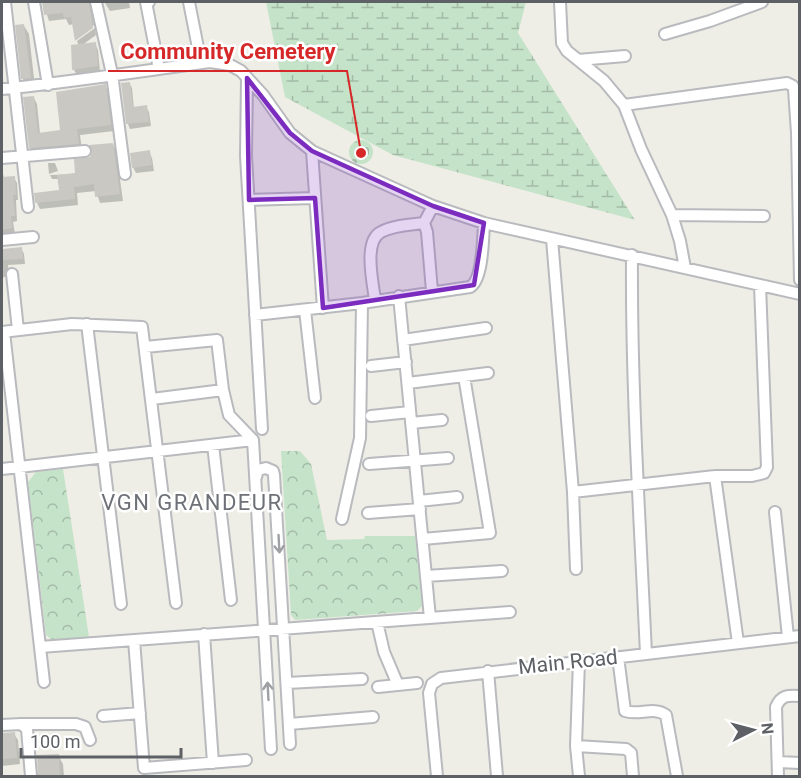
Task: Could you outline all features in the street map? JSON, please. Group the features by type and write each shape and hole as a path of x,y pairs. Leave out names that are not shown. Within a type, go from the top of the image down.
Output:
{"street":[{"path":"5,2 28,207"},
{"path":"34,2 48,86"},
{"path":"96,2 112,74 124,174"},
{"path":"150,2 146,2 158,63"},
{"path":"189,2 201,63"},
{"path":"560,2 562,43 567,51 604,81 624,105 641,149 672,215 685,268"},
{"path":"665,34 710,21 760,2"},
{"path":"2,89 48,86 112,74 198,50"},
{"path":"578,60 625,56"},
{"path":"158,63 230,65 247,78 263,95 290,133 312,151 433,206 484,223 800,294"},
{"path":"247,78 246,156 262,429"},
{"path":"624,105 787,83 793,86 798,133 800,280"},
{"path":"2,158 85,151"},
{"path":"312,151 323,308"},
{"path":"249,200 315,198"},
{"path":"432,291 427,232 424,223 433,206"},
{"path":"672,215 764,216"},
{"path":"375,300 370,249 373,239 378,232 389,228 424,223"},
{"path":"255,315 362,303 474,285 478,276 484,223"},
{"path":"2,240 33,237"},
{"path":"552,239 573,492 576,569"},
{"path":"632,255 632,350 646,654"},
{"path":"12,274 18,330"},
{"path":"573,492 764,473 767,467 760,285"},
{"path":"399,296 430,618"},
{"path":"342,519 360,438 362,303"},
{"path":"305,310 315,398"},
{"path":"87,324 121,604"},
{"path":"44,682 3,332 87,324 142,327 176,603"},
{"path":"403,339 486,328"},
{"path":"145,347 217,340 223,390 229,414 253,440 271,749"},
{"path":"371,366 406,362"},
{"path":"408,383 488,373"},
{"path":"423,539 490,533 464,376"},
{"path":"152,399 223,390"},
{"path":"371,416 442,420"},
{"path":"2,469 253,440"},
{"path":"213,445 231,600"},
{"path":"369,464 448,458"},
{"path":"256,480 258,470 266,468 273,471 290,744"},
{"path":"715,477 738,643"},
{"path":"368,513 457,497"},
{"path":"775,512 788,637"},
{"path":"426,576 502,571"},
{"path":"40,647 510,612"},
{"path":"376,622 384,652 398,685"},
{"path":"204,634 213,763"},
{"name":"Main Road","path":"437,777 429,688 434,681 441,678 800,636"},
{"path":"134,640 144,768 246,760"},
{"path":"618,657 625,711 631,713 658,711 666,715 677,777"},
{"path":"579,661 576,746 579,777"},
{"path":"488,671 496,777"},
{"path":"286,683 362,679"},
{"path":"378,687 417,683"},
{"path":"778,777 776,707 783,696 800,696"},
{"path":"103,716 140,713"},
{"path":"289,724 373,717"},
{"path":"21,724 27,729 29,735 31,777"},
{"path":"2,725 76,724 85,727 90,740"},
{"path":"576,746 626,749 631,753 633,777"},
{"path":"778,762 800,763"}],"highlighted area":[{"path":"247,78 290,133 312,151 433,206 484,223 474,285 323,308 315,198 249,200"}],"green space":[{"path":"266,2 526,2 518,33 635,220 393,155 285,97"},
{"path":"361,140 369,144 373,152 369,160 361,164 353,160 349,152 353,144"},
{"path":"281,451 300,451 311,464 327,540 364,539 365,536 415,536 422,606 417,611 295,620 291,615"},
{"path":"63,469 89,637 52,640 46,635 28,482 36,472"}],"building":[{"path":"42,2 89,2 93,28 75,41 71,17 64,18 63,13 44,15"},
{"path":"24,24 31,78 21,79 15,25"},
{"path":"96,42 98,66 72,70 71,45"},
{"path":"130,82 133,107 147,105 149,122 126,124 121,83"},
{"path":"106,84 111,125 77,129 79,144 29,148 23,97 34,96 38,133 60,130 56,92"},
{"path":"113,143 120,194 95,197 94,184 74,187 75,199 35,203 34,193 59,190 57,175 75,173 74,159 90,157 92,151 89,145"},
{"path":"150,150 152,165 132,168 130,153"},
{"path":"15,176 16,195 13,195 15,216 11,216 12,228 2,230 2,177"},
{"path":"22,247 23,259 2,260 2,249"},
{"path":"15,732 17,758 2,759 2,733"},
{"path":"59,754 60,777 38,777 37,755"}],"place":[{"name":"Community Cemetery","path":"361,153"}],"district":[{"name":"VGN GRANDEUR","path":"192,502"}]}
